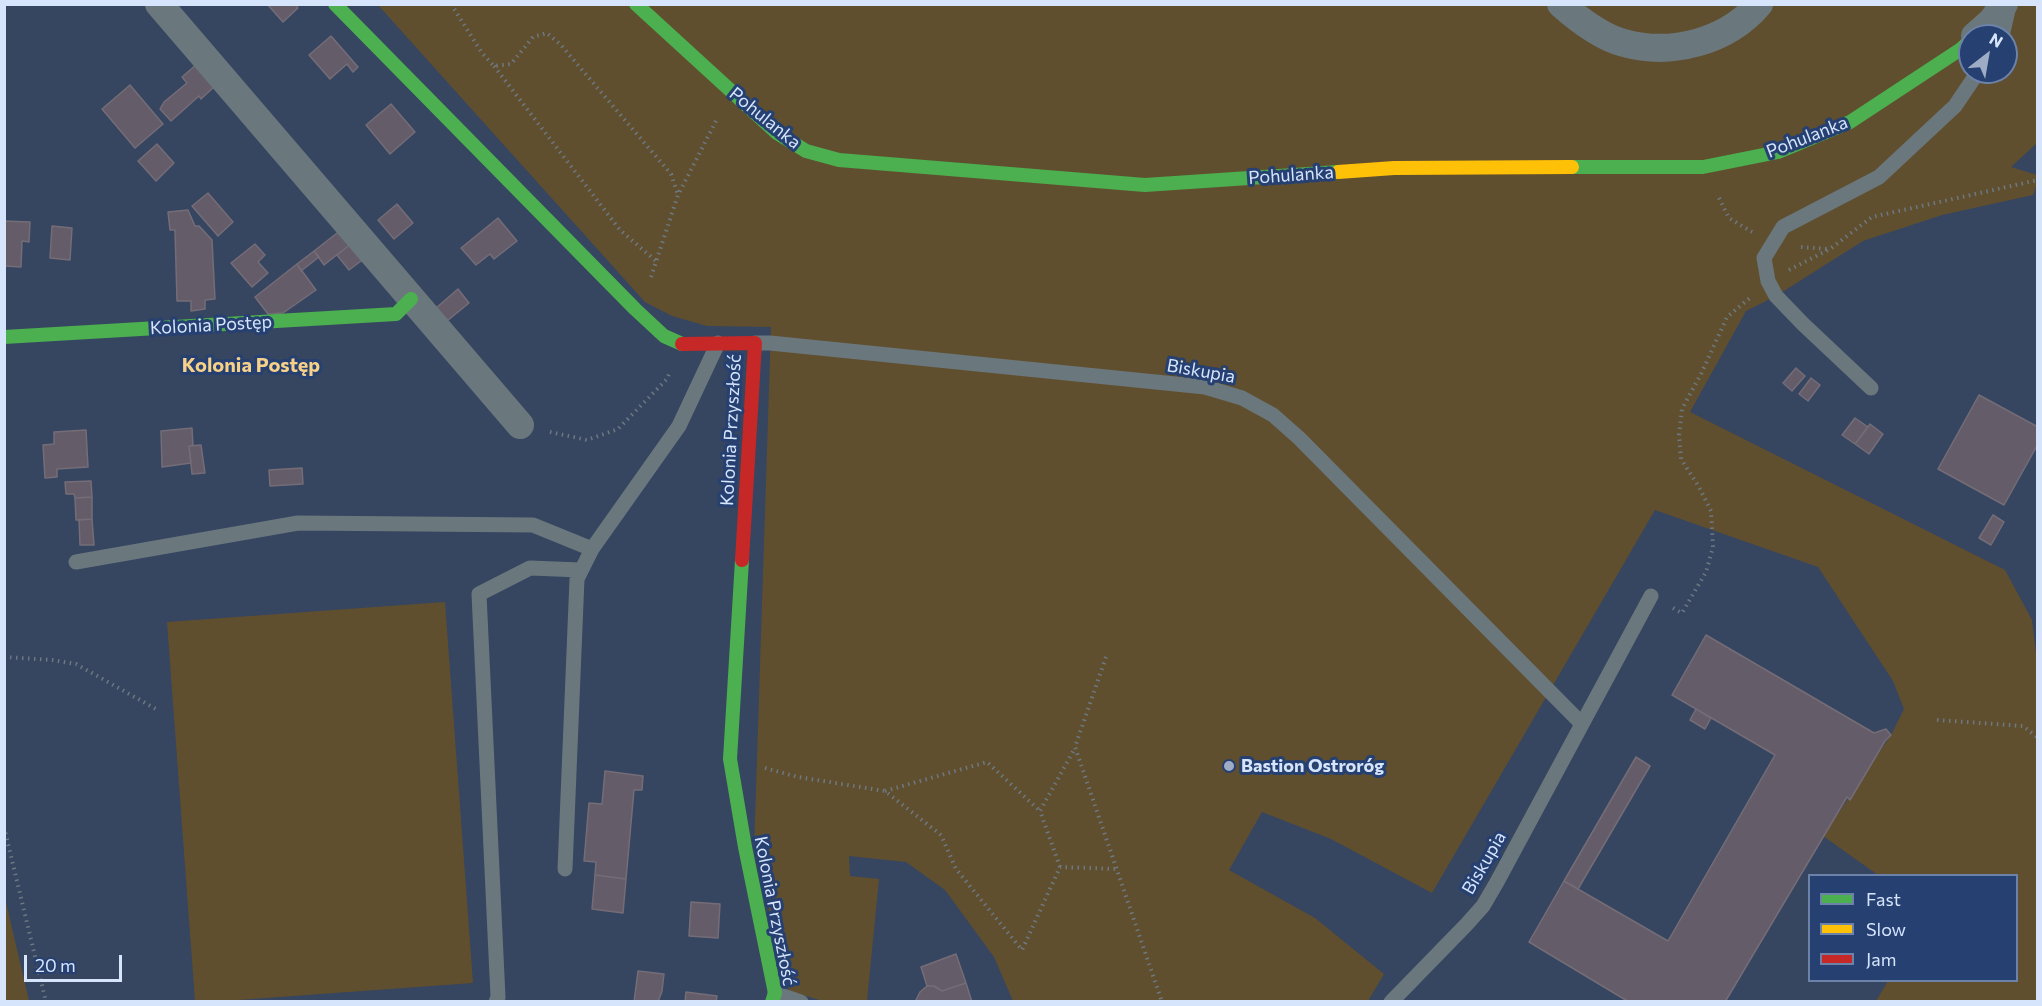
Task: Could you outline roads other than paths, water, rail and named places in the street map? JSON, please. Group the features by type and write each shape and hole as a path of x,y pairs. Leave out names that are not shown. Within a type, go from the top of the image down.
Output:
{"street":[{"path":"159,4 520,425"},
{"name":"Kolonia Przyszłość","path":"335,4 664,336 683,344 754,343 730,759 738,816 757,897 773,997"},
{"name":"Pohulanka","path":"636,4 777,133 806,151 839,160 1145,185 1394,168 1703,167 1778,152 1850,122 1958,51"},
{"path":"1562,4 1574,16 1599,32 1622,43 1649,48 1675,48 1700,42 1727,31 1750,15 1759,4"},
{"path":"1989,24 2004,4"},
{"name":"Kolonia Postęp","path":"4,337 396,314 411,299"}],"lane":[{"path":"2005,24 2010,4"},
{"path":"1871,388 1776,296 1768,281 1764,258 1783,227 1879,177 1955,106 1970,84"},
{"path":"565,870 577,579 592,549 679,426 718,343"},
{"name":"Biskupia","path":"754,343 1205,387 1242,398 1273,415 1299,438 1582,724"},
{"path":"76,562 297,523 533,525 592,549"},
{"path":"496,1002 498,996 479,594 530,568 581,570"},
{"name":"Biskupia","path":"1391,1002 1483,906 1651,596"},
{"path":"773,997 801,1002"}],"place":[{"name":"Bastion Ostroróg","path":"1229,766"}],"district":[{"name":"Kolonia Postęp","path":"251,365"}]}
